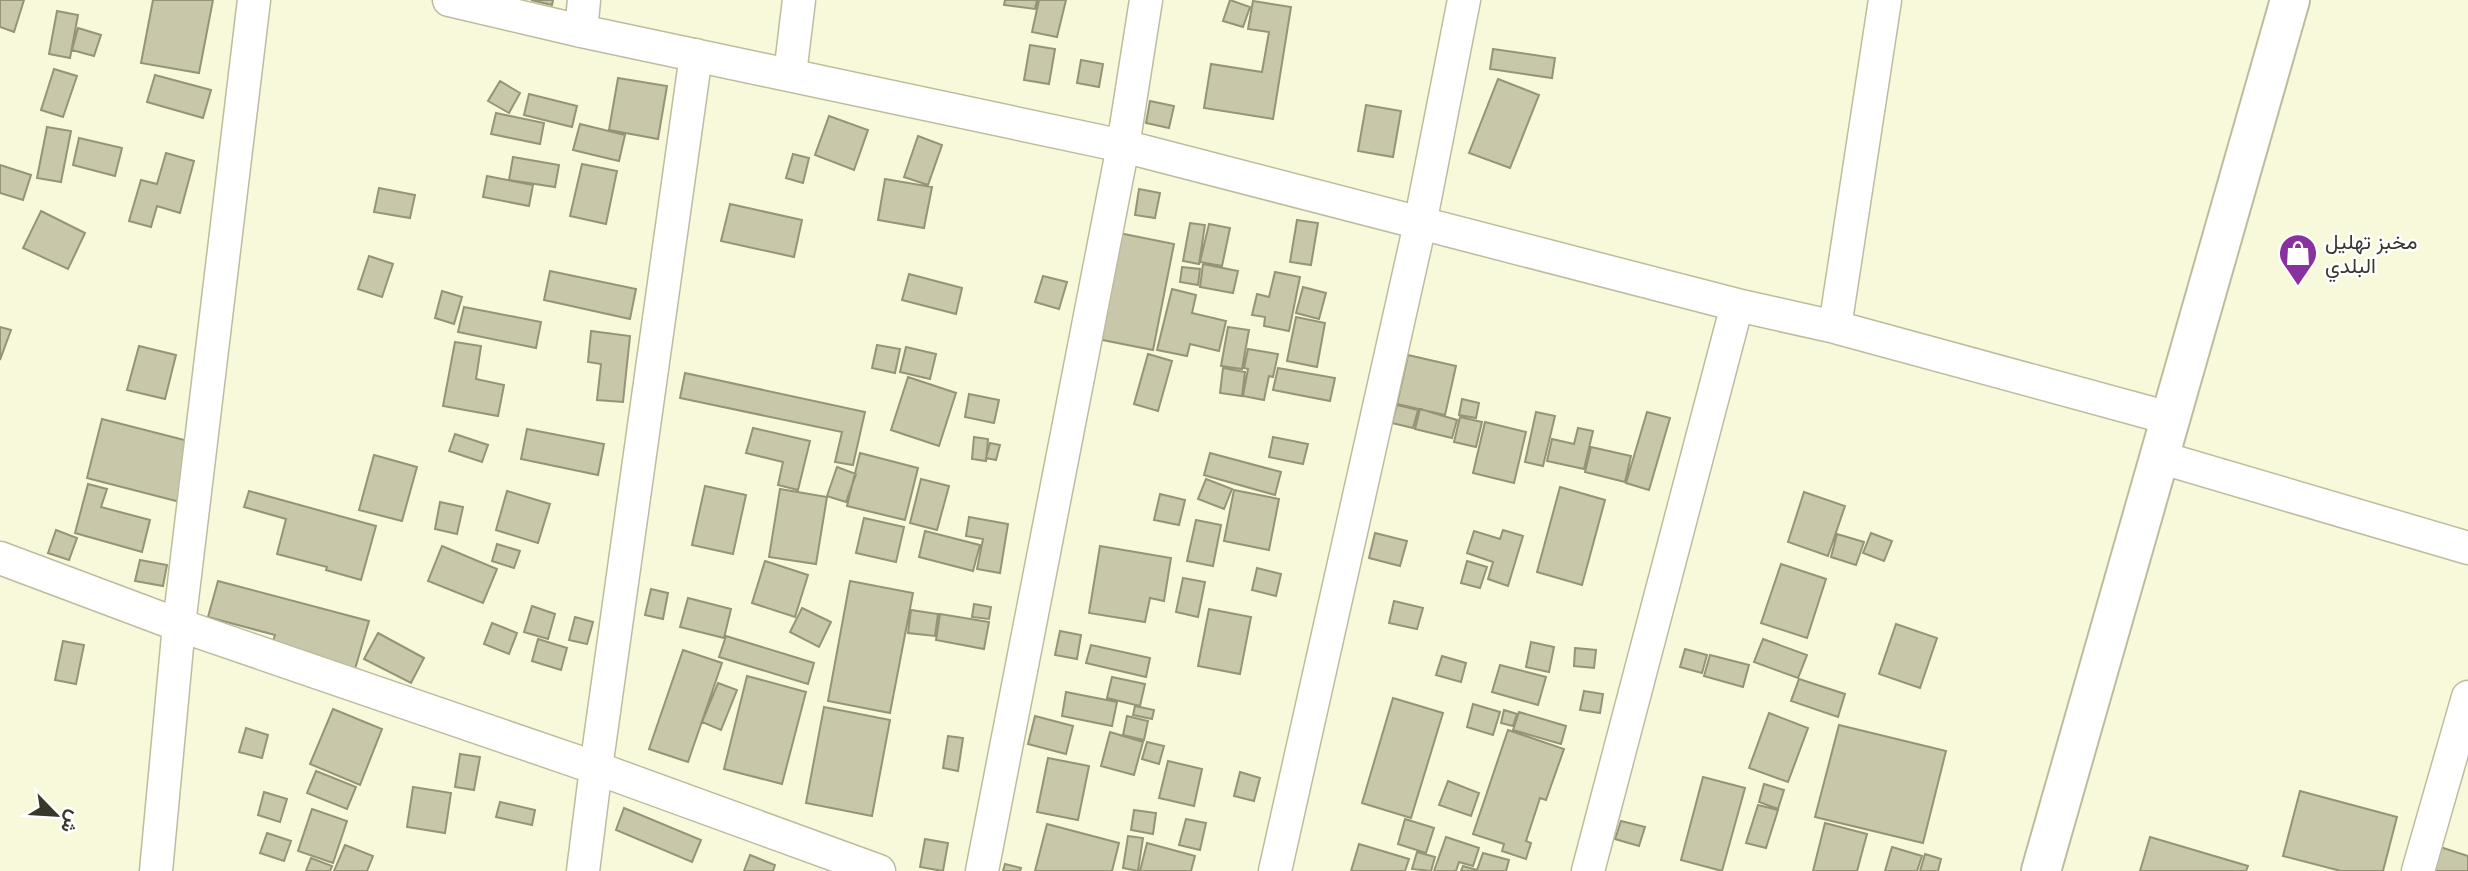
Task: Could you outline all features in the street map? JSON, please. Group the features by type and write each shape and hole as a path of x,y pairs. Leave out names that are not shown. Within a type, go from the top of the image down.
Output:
{"street":[{"path":"156,871 179,625 254,0"},
{"path":"449,0 582,15 696,55 1123,146 1737,305 1835,327 2169,418"},
{"path":"790,74 799,0"},
{"path":"982,871 1123,146 1146,0"},
{"path":"1275,871 1420,224 1464,0"},
{"path":"1835,327 1885,0"},
{"path":"2041,871 2290,0"},
{"path":"583,871 696,55"},
{"path":"1588,871 1737,305"},
{"path":"2159,457 2468,548"},
{"path":"0,558 179,625 596,768 879,871"},
{"path":"2418,871 2468,697"}],"building":[{"path":"0,0 24,0 14,32 0,27"},
{"path":"153,0 213,0 199,73 141,63"},
{"path":"531,0 553,0 552,5"},
{"path":"1005,0 1037,0 1035,9 1004,5"},
{"path":"1039,0 1066,0 1057,37 1032,32"},
{"path":"1230,0 1250,7 1243,27 1223,21"},
{"path":"1253,1 1291,7 1273,119 1204,108 1211,64 1262,72 1269,32 1248,29"},
{"path":"57,11 78,15 70,58 49,54"},
{"path":"78,28 101,35 94,56 72,50"},
{"path":"1030,45 1055,49 1049,84 1024,80"},
{"path":"1493,49 1555,58 1552,78 1490,69"},
{"path":"1081,60 1103,64 1099,87 1077,83"},
{"path":"54,69 77,76 63,117 41,110"},
{"path":"155,75 211,90 203,118 147,102"},
{"path":"618,78 667,86 658,139 609,130"},
{"path":"1498,79 1539,95 1510,168 1469,153"},
{"path":"500,81 520,93 509,113 488,101"},
{"path":"529,94 577,106 572,127 524,115"},
{"path":"1150,101 1174,106 1169,128 1146,123"},
{"path":"1366,105 1401,111 1393,157 1358,151"},
{"path":"496,113 544,123 540,144 491,134"},
{"path":"829,116 868,130 854,170 815,155"},
{"path":"580,124 625,135 619,161 573,150"},
{"path":"47,127 71,131 61,182 37,178"},
{"path":"918,136 942,145 928,185 904,177"},
{"path":"79,138 122,148 115,176 73,165"},
{"path":"166,153 194,161 180,213 157,206 151,227 129,221 141,180 157,184"},
{"path":"793,154 809,158 803,183 786,178"},
{"path":"513,157 559,165 555,187 509,180"},
{"path":"582,164 617,171 606,224 570,216"},
{"path":"0,165 31,175 23,200 0,193"},
{"path":"487,176 533,185 529,206 483,197"},
{"path":"885,179 932,187 924,228 878,220"},
{"path":"379,188 415,195 410,218 374,212"},
{"path":"1139,189 1160,193 1155,218 1135,215"},
{"path":"730,204 802,220 794,257 721,241"},
{"path":"41,211 85,233 68,269 23,248"},
{"path":"1297,220 1318,223 1311,265 1290,262"},
{"path":"1190,223 1205,225 1199,264 1183,261"},
{"path":"1209,224 1230,228 1222,266 1200,262"},
{"path":"1114,232 1174,244 1153,350 1092,338"},
{"path":"369,256 393,264 382,297 358,289"},
{"path":"1203,264 1238,271 1233,293 1200,287"},
{"path":"1182,267 1200,269 1198,285 1180,282"},
{"path":"550,271 636,289 630,319 544,300"},
{"path":"1275,272 1300,277 1289,331 1264,326 1265,317 1252,315 1257,294 1269,297"},
{"path":"909,274 962,288 956,314 902,300"},
{"path":"1043,276 1067,282 1059,309 1035,302"},
{"path":"1303,287 1326,293 1319,319 1296,313"},
{"path":"1172,289 1196,295 1192,313 1226,321 1219,351 1190,344 1187,356 1157,350"},
{"path":"442,291 462,297 454,324 435,318"},
{"path":"464,307 541,322 536,348 458,332"},
{"path":"1296,317 1325,323 1317,367 1287,361"},
{"path":"0,327 11,330 0,360"},
{"path":"1228,327 1249,330 1242,369 1221,366"},
{"path":"591,331 630,336 623,402 597,400 601,364 588,362"},
{"path":"455,342 481,346 476,379 504,385 498,416 443,406"},
{"path":"877,345 900,349 895,373 872,368"},
{"path":"139,346 176,355 165,399 127,390"},
{"path":"906,347 936,354 930,379 900,372"},
{"path":"1248,349 1278,354 1273,377 1269,376 1264,400 1243,396 1248,369 1244,368"},
{"path":"1148,354 1172,361 1158,411 1134,404"},
{"path":"1408,355 1456,366 1445,415 1397,404"},
{"path":"1223,368 1245,372 1242,396 1220,393"},
{"path":"1278,368 1335,378 1330,401 1273,390"},
{"path":"685,373 865,412 853,465 835,462 842,432 680,398"},
{"path":"908,377 956,393 939,446 891,430"},
{"path":"969,394 999,400 994,423 965,417"},
{"path":"1462,399 1479,403 1476,418 1459,415"},
{"path":"1397,405 1418,410 1413,428 1392,423"},
{"path":"1420,409 1457,420 1452,438 1415,429"},
{"path":"1536,412 1555,416 1543,466 1525,462"},
{"path":"1647,412 1670,418 1649,490 1626,483"},
{"path":"1460,417 1482,422 1476,447 1454,442"},
{"path":"102,419 196,443 180,502 87,478"},
{"path":"1485,422 1526,432 1514,483 1473,473"},
{"path":"753,428 810,441 798,490 778,485 783,462 746,453"},
{"path":"1578,428 1593,431 1584,469 1547,461 1552,439 1574,444"},
{"path":"527,429 604,444 598,475 521,459"},
{"path":"455,434 488,445 482,462 449,451"},
{"path":"974,437 988,439 986,461 972,459"},
{"path":"1273,437 1308,444 1303,464 1269,457"},
{"path":"990,443 1000,445 996,460 986,458"},
{"path":"1591,447 1631,456 1625,482 1585,472"},
{"path":"860,453 918,468 905,520 847,506"},
{"path":"1210,453 1281,472 1275,495 1204,475"},
{"path":"374,455 417,467 402,521 359,510"},
{"path":"837,467 856,474 846,502 827,496"},
{"path":"921,479 949,486 937,530 910,523"},
{"path":"1206,479 1232,489 1224,509 1198,499"},
{"path":"88,484 107,489 101,507 150,520 142,552 75,533"},
{"path":"705,486 746,495 733,554 692,545"},
{"path":"1560,487 1605,500 1582,585 1537,572"},
{"path":"780,489 827,497 816,564 769,557"},
{"path":"1234,490 1279,499 1269,550 1224,541"},
{"path":"249,491 376,526 361,580 326,570 327,567 277,554 286,519 244,507"},
{"path":"507,491 550,504 538,543 496,530"},
{"path":"1804,492 1845,506 1828,556 1788,542"},
{"path":"1160,494 1185,500 1179,525 1154,520"},
{"path":"440,502 463,507 457,534 435,529"},
{"path":"969,517 1008,524 1000,573 977,569 983,539 966,536"},
{"path":"864,518 904,527 896,562 856,553"},
{"path":"1196,520 1221,525 1213,566 1187,561"},
{"path":"56,530 77,538 69,560 48,553"},
{"path":"1503,530 1523,536 1508,586 1488,579 1493,562 1467,553 1474,531 1500,539"},
{"path":"925,531 980,545 973,571 919,557"},
{"path":"1375,533 1407,541 1400,566 1369,558"},
{"path":"1871,533 1892,541 1884,561 1863,553"},
{"path":"1837,534 1864,542 1856,565 1831,557"},
{"path":"497,544 520,551 514,568 492,561"},
{"path":"442,546 497,569 483,603 428,581"},
{"path":"1100,546 1171,558 1164,601 1150,598 1145,622 1089,613"},
{"path":"140,560 167,565 163,586 135,581"},
{"path":"765,561 808,575 795,617 752,603"},
{"path":"1467,561 1487,567 1480,588 1461,583"},
{"path":"1781,564 1826,579 1807,638 1761,623"},
{"path":"1257,568 1281,574 1276,596 1252,590"},
{"path":"1183,578 1205,582 1198,617 1176,612"},
{"path":"218,581 369,621 355,669 271,647 275,635 208,617"},
{"path":"850,581 913,593 890,713 828,701"},
{"path":"651,589 668,593 663,619 645,615"},
{"path":"688,598 731,609 724,638 680,627"},
{"path":"1394,601 1423,608 1417,629 1389,623"},
{"path":"974,604 991,607 989,619 972,617"},
{"path":"532,606 555,614 548,639 524,632"},
{"path":"802,608 831,622 819,647 790,632"},
{"path":"1209,609 1251,617 1240,674 1198,666"},
{"path":"911,610 938,614 935,636 908,633"},
{"path":"940,614 989,622 984,649 936,640"},
{"path":"575,617 593,622 587,644 569,640"},
{"path":"492,623 517,633 509,654 484,644"},
{"path":"1896,624 1937,638 1920,688 1879,674"},
{"path":"1060,631 1081,635 1077,659 1055,655"},
{"path":"378,633 424,658 411,683 364,659"},
{"path":"726,636 814,663 808,684 719,657"},
{"path":"538,639 567,648 561,670 532,661"},
{"path":"1763,639 1807,655 1798,678 1754,662"},
{"path":"63,641 84,645 76,684 55,680"},
{"path":"1531,642 1554,647 1549,672 1526,667"},
{"path":"1091,645 1150,658 1146,677 1086,663"},
{"path":"1575,648 1596,650 1594,668 1574,666"},
{"path":"1685,649 1707,655 1702,673 1680,667"},
{"path":"683,650 722,663 688,762 649,749"},
{"path":"1710,655 1749,665 1743,687 1704,676"},
{"path":"1442,656 1466,663 1461,682 1436,675"},
{"path":"1500,665 1546,677 1538,705 1492,692"},
{"path":"747,676 806,692 782,784 724,769"},
{"path":"1112,677 1145,684 1140,706 1107,698"},
{"path":"1799,679 1845,694 1838,717 1791,701"},
{"path":"718,683 737,690 721,730 702,722"},
{"path":"1584,691 1603,694 1600,713 1580,710"},
{"path":"1066,692 1117,702 1112,726 1062,716"},
{"path":"1393,698 1443,713 1411,818 1362,803"},
{"path":"1473,704 1500,712 1493,735 1467,727"},
{"path":"1135,706 1154,710 1152,719 1133,715"},
{"path":"824,707 890,720 872,816 806,803"},
{"path":"333,709 382,729 360,785 310,764"},
{"path":"1504,710 1517,714 1513,726 1501,723"},
{"path":"1519,712 1566,726 1561,744 1513,730"},
{"path":"1769,713 1808,728 1788,782 1749,768"},
{"path":"1035,716 1073,726 1066,754 1028,744"},
{"path":"1127,716 1148,721 1144,740 1123,735"},
{"path":"1839,725 1946,751 1923,843 1815,817"},
{"path":"246,728 268,735 262,758 239,752"},
{"path":"1508,730 1564,749 1546,800 1540,798 1526,841 1531,843 1526,859 1502,851 1504,844 1473,834"},
{"path":"1110,732 1143,742 1134,775 1101,766"},
{"path":"948,736 963,738 958,771 943,768"},
{"path":"1147,742 1164,746 1159,764 1142,759"},
{"path":"460,754 480,757 474,790 455,787"},
{"path":"1048,758 1089,766 1078,820 1037,812"},
{"path":"1168,761 1202,769 1194,806 1159,798"},
{"path":"316,771 356,787 347,809 307,793"},
{"path":"1240,772 1260,778 1254,801 1234,796"},
{"path":"1703,777 1745,788 1722,871 1681,860"},
{"path":"1448,781 1479,793 1471,816 1439,805"},
{"path":"1764,784 1784,790 1778,809 1759,802"},
{"path":"413,787 451,793 445,833 407,827"},
{"path":"2300,791 2397,817 2383,871 2341,871 2283,856"},
{"path":"264,792 287,799 280,822 258,815"},
{"path":"500,802 535,810 532,825 496,817"},
{"path":"1758,805 1778,810 1766,848 1746,843"},
{"path":"624,808 701,840 692,862 616,830"},
{"path":"312,809 347,821 333,863 298,851"},
{"path":"1134,810 1156,813 1153,834 1131,830"},
{"path":"1186,819 1206,823 1200,850 1179,845"},
{"path":"1405,819 1434,828 1426,853 1398,844"},
{"path":"1621,821 1645,827 1639,846 1615,839"},
{"path":"1825,823 1867,834 1857,871 1813,871"},
{"path":"1047,824 1119,843 1112,871 1035,871"},
{"path":"267,833 291,841 284,861 260,853"},
{"path":"1128,836 1143,838 1138,871 1123,868"},
{"path":"1446,837 1479,848 1473,866 1459,862 1456,871 1434,871"},
{"path":"2150,837 2248,866 2246,871 2140,871"},
{"path":"925,839 948,843 943,871 920,867"},
{"path":"1147,843 1195,856 1191,871 1140,871"},
{"path":"1359,844 1409,859 1405,871 1351,871"},
{"path":"2431,844 2468,856 2468,871 2422,871"},
{"path":"345,845 373,856 367,871 334,871"},
{"path":"1892,847 1922,856 1917,871 1885,871"},
{"path":"1417,852 1435,857 1431,871 1412,869"},
{"path":"1483,853 1509,860 1506,871 1461,871 1463,866 1477,870"},
{"path":"1925,854 1941,859 1938,871 1920,871"},
{"path":"750,855 775,865 773,871 744,871"},
{"path":"311,858 332,866 330,871 306,871"},
{"path":"1005,864 1021,868 1020,871 1003,871"}],"place":[{"name":"مخبز تهليل البلدي","path":"2298,287"}]}
